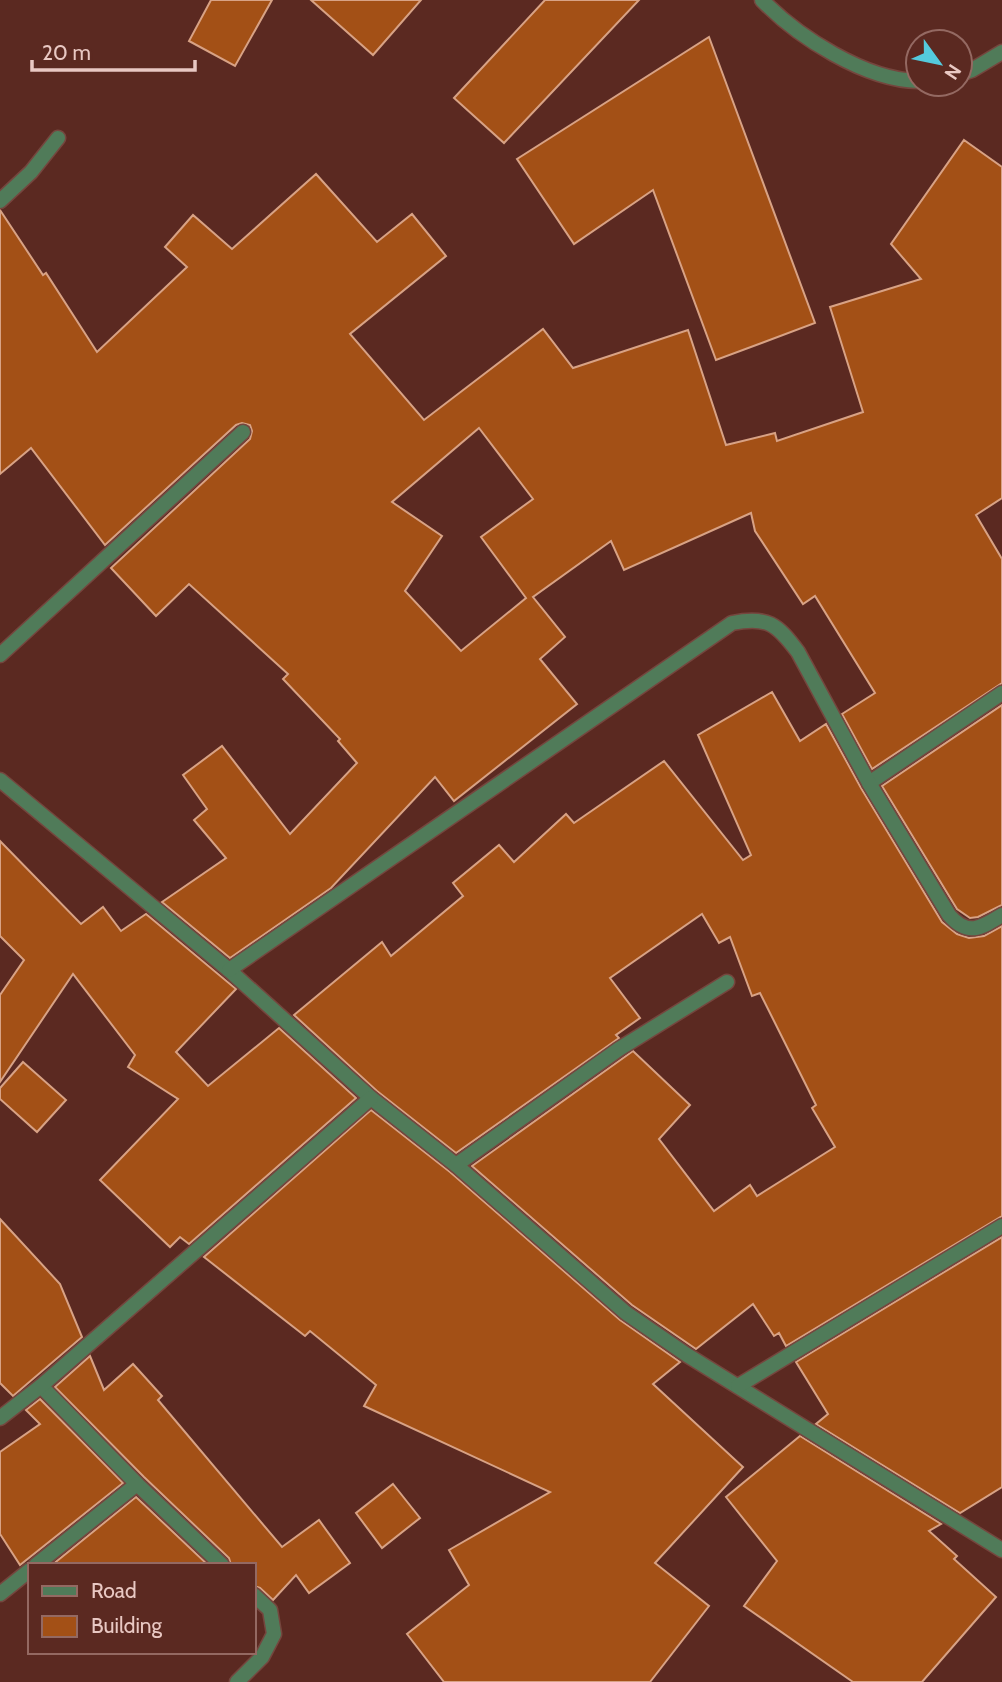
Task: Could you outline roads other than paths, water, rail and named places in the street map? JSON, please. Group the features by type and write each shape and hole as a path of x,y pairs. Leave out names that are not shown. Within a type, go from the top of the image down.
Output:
{"street":[{"path":"762,0 820,47 869,71 904,80"},
{"path":"974,69 1002,52"},
{"path":"0,201 32,172 58,138"},
{"path":"0,655 243,432"},
{"path":"229,970 732,623 753,619 770,624 784,634 798,652 869,783 955,922 964,927 981,928 1002,915"},
{"path":"869,783 1002,693"},
{"path":"0,780 229,970 371,1098 456,1165 626,1313 687,1355 1002,1550"},
{"path":"456,1165 619,1049 727,982"},
{"path":"0,1418 41,1386 371,1098"},
{"path":"738,1386 1002,1226"},
{"path":"41,1386 137,1484 220,1563"},
{"path":"38,1563 137,1484"},
{"path":"0,1594 28,1572"},
{"path":"237,1682 262,1657 274,1634 270,1610 256,1597"}]}
